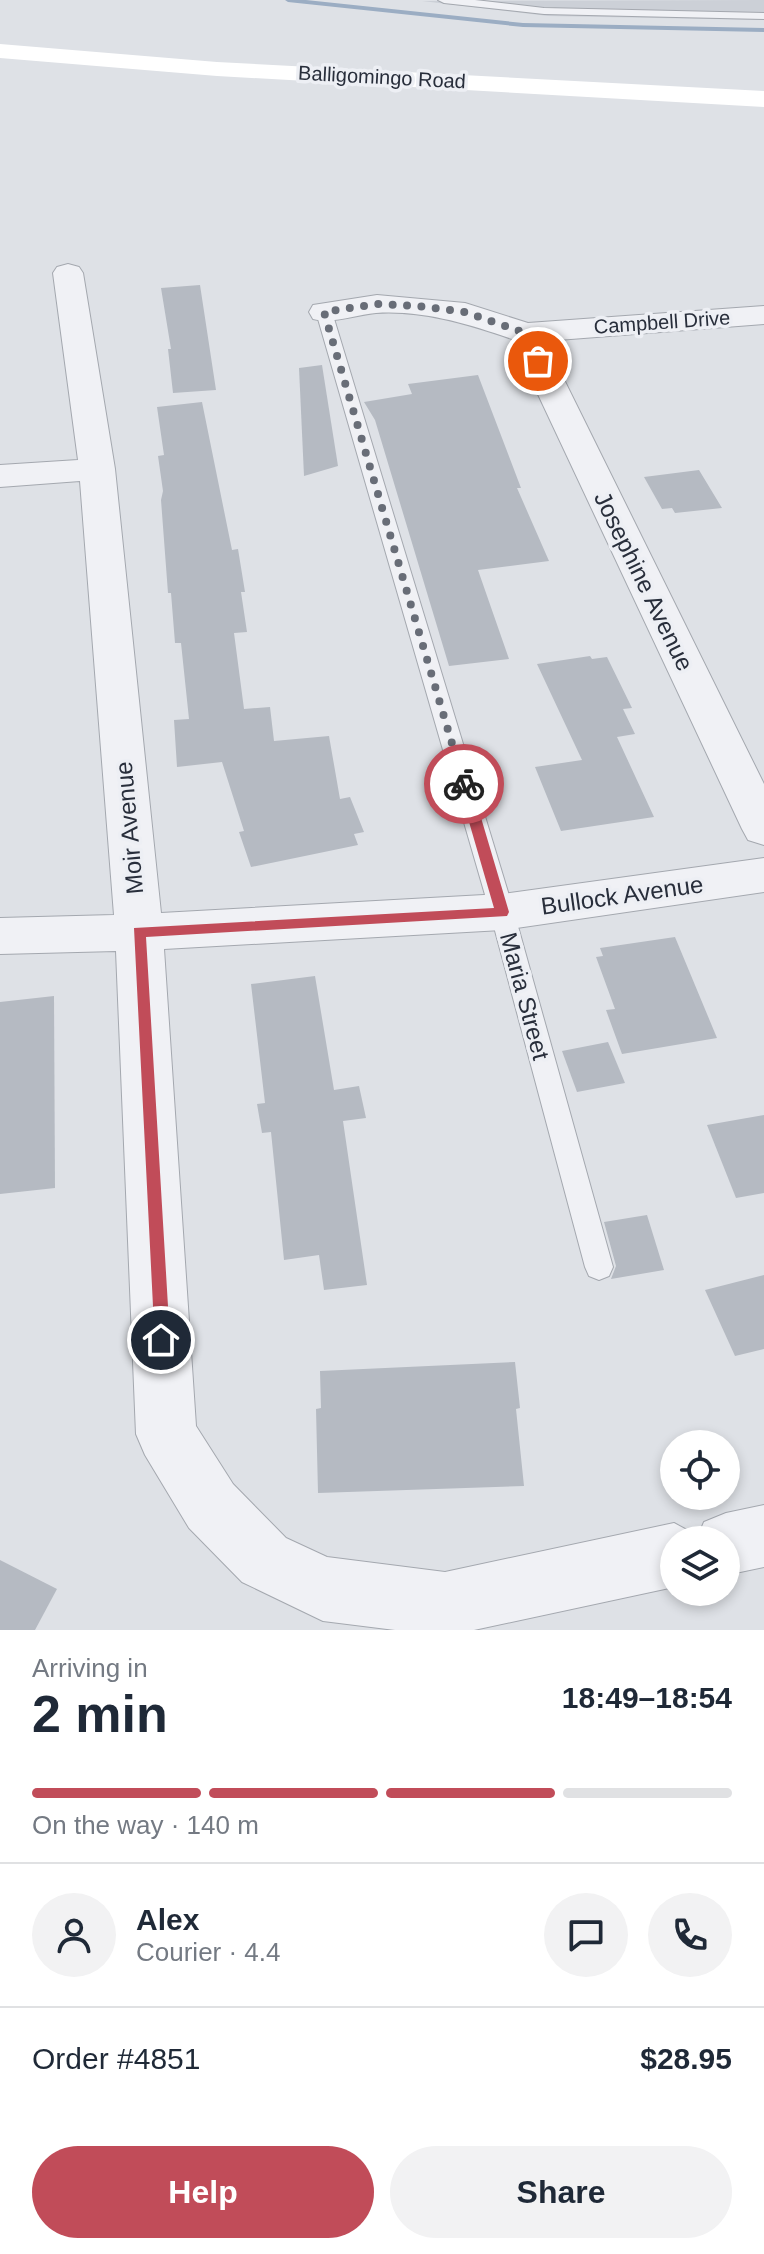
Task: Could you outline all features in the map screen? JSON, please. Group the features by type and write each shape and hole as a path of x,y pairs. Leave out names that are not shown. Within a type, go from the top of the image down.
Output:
{"street":[{"name":"Balligomingo Road","path":"0,51 217,69 764,99"},
{"name":"Moir Avenue","path":"68,273 97,469 139,932 166,1434 211,1506 264,1560 323,1589 445,1604 660,1558"},
{"name":"Campbell Drive","path":"324,312 377,304 418,306 465,312 525,333 764,315"},
{"name":"Josephine Avenue","path":"525,333 764,829"},
{"path":"0,476 97,469"},
{"name":"Bullock Avenue","path":"0,936 139,932 502,912 764,875"},
{"path":"740,1541 764,1536"}],"lane":[{"path":"444,0 544,11 764,16"},
{"name":"Maria Street","path":"324,312 502,912 599,1267"}],"shaded area":[{"path":"764,0 764,20 548,16 422,1"}],"building":[{"path":"200,285 216,390 173,393 168,349 171,349 161,288"},
{"path":"322,365 338,466 304,476 299,368"},
{"path":"478,375 521,488 517,488 549,561 478,570 509,659 449,666 375,420 364,402 412,394 408,384"},
{"path":"202,402 232,550 238,549 245,592 241,592 247,632 234,633 244,709 270,707 274,741 329,736 340,799 350,797 364,832 354,834 358,845 251,867 239,832 244,831 222,762 177,767 174,720 189,719 181,643 175,643 171,593 168,593 161,500 163,491 158,456 164,455 157,407"},
{"path":"699,470 722,508 675,513 672,508 662,509 644,477"},
{"path":"590,656 592,659 607,657 632,708 623,709 635,734 617,737 654,817 561,831 535,767 582,760 537,664"},
{"path":"675,937 717,1038 622,1054 606,1010 615,1009 596,957 603,956 600,948"},
{"path":"315,976 334,1090 359,1086 366,1118 343,1121 367,1285 324,1290 319,1255 284,1260 271,1132 262,1133 257,1104 265,1103 251,984"},
{"path":"54,996 55,1188 0,1194 0,1002"},
{"path":"608,1042 625,1083 577,1092 562,1051"},
{"path":"764,1115 764,1193 736,1198 707,1125"},
{"path":"647,1215 664,1270 611,1279 616,1266 604,1222"},
{"path":"764,1275 764,1349 735,1356 705,1290"},
{"path":"515,1362 520,1408 516,1409 524,1486 318,1493 316,1409 321,1408 320,1371"},
{"path":"0,1560 57,1589 35,1630 0,1630"}],"waterway":[{"path":"288,0 523,25 764,30"}],"way so far":[{"path":"464,784 324,312 377,304 465,312 525,333 538,361"}],"route":[{"path":"161,1340 139,932 502,912 464,784"}]}
